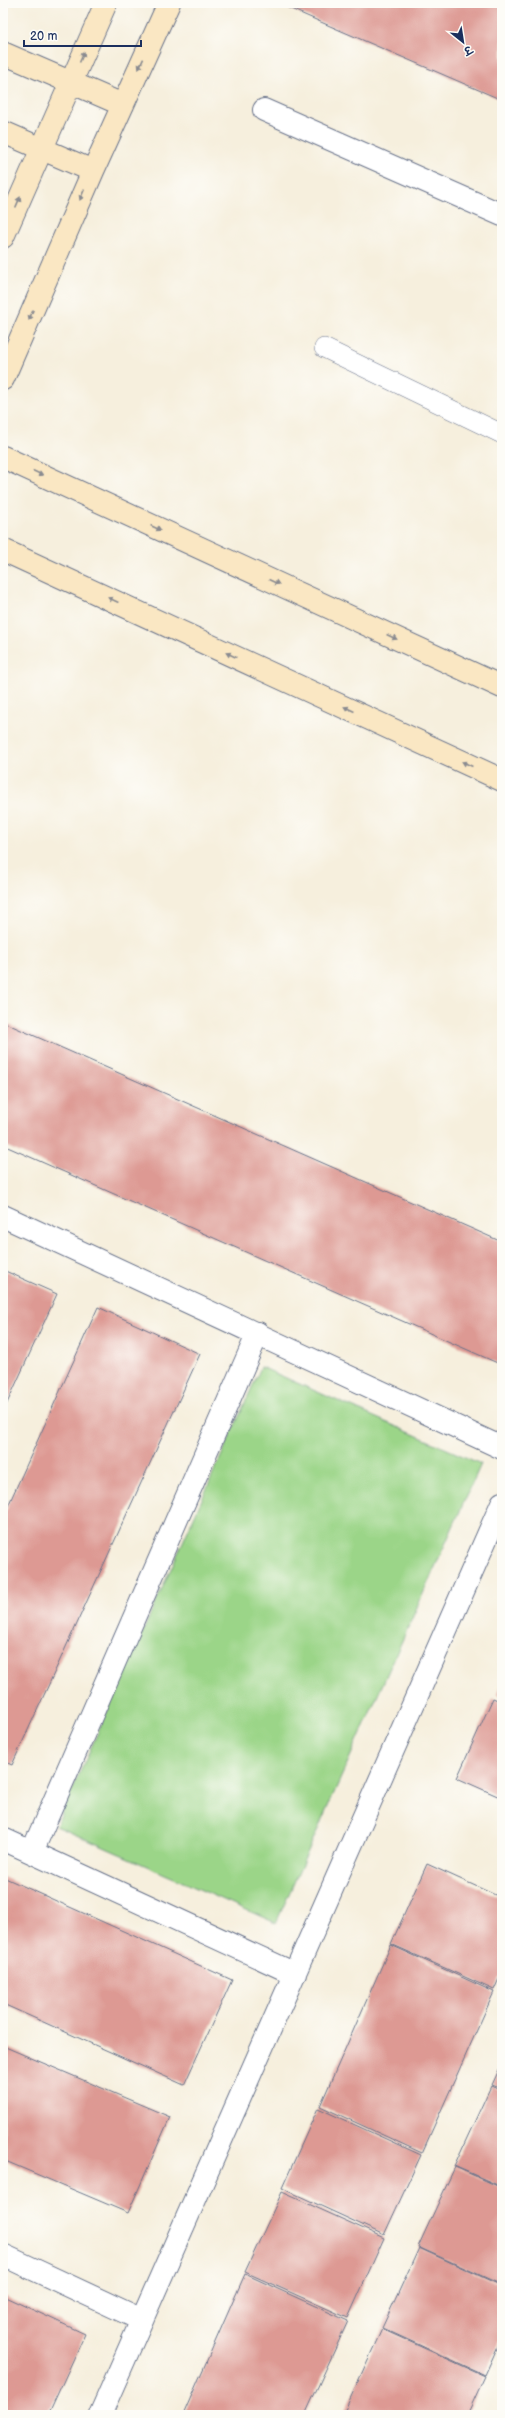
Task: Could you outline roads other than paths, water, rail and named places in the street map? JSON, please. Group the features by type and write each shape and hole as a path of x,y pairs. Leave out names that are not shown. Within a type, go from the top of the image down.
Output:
{"street":[{"path":"3,237 106,3"},
{"path":"3,379 122,105 169,3"},
{"path":"3,53 122,105"},
{"path":"264,110 502,215"},
{"path":"3,132 93,171"},
{"path":"3,457 502,687"},
{"path":"3,550 502,780"},
{"path":"3,1216 258,1333 502,1448"},
{"path":"32,1852 258,1333"},
{"path":"100,2415 502,1503"},
{"path":"3,1839 295,1974"},
{"path":"3,2255 142,2320"}],"lane":[{"path":"324,348 502,434"}]}
